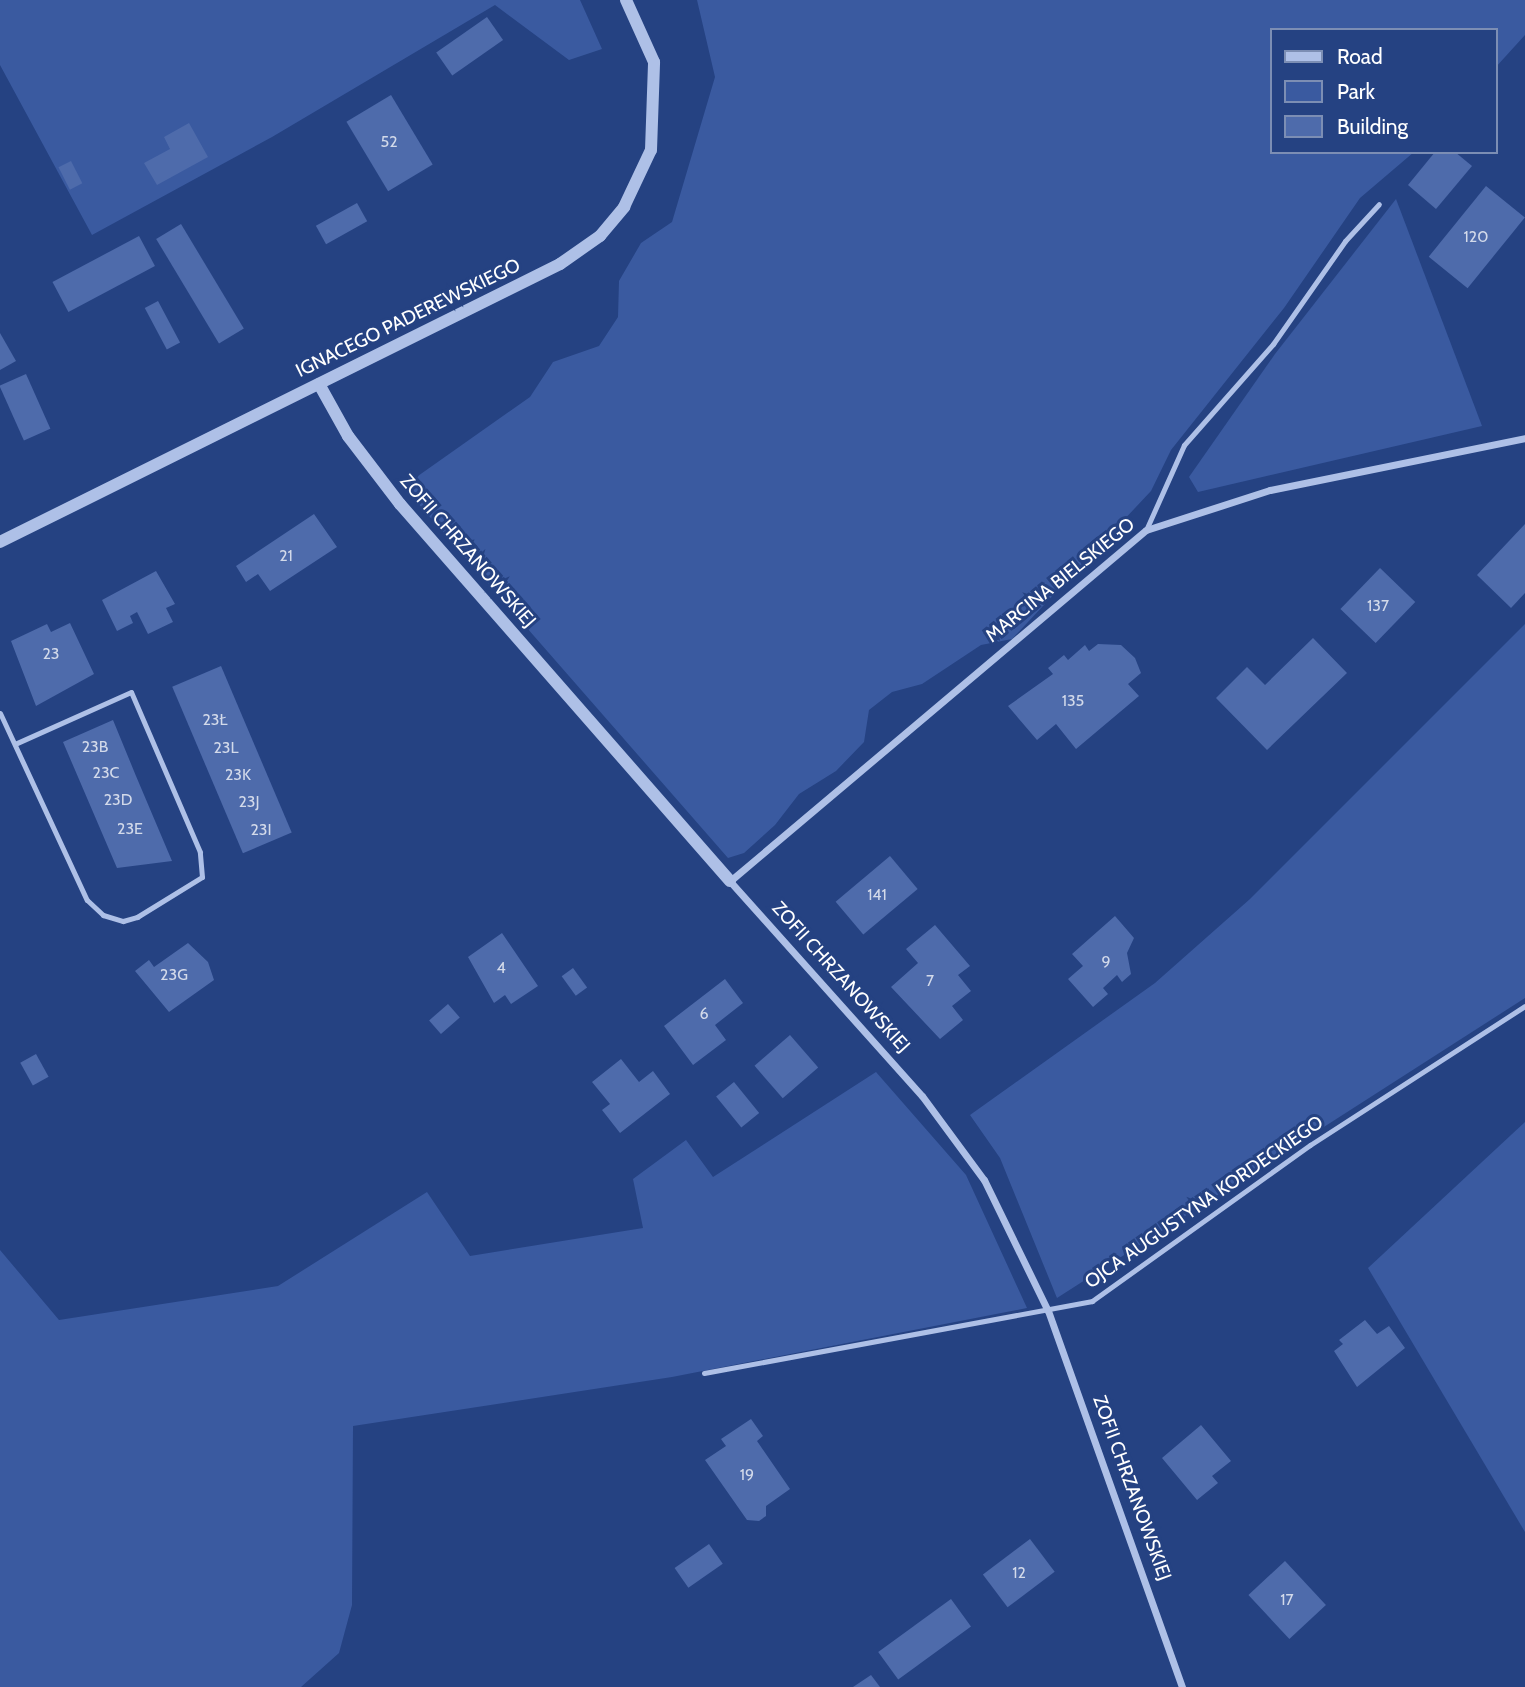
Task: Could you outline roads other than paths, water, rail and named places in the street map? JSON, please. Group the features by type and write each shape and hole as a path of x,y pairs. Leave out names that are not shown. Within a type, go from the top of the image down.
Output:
{"street":[{"name":"IGNACEGO PADEREWSKIEGO","path":"0,542 560,264 600,236 624,207 651,150 656,110 653,62 626,0"},
{"name":"ZOFII CHRZANOWSKIEJ","path":"319,384 348,436 400,504 953,1138 984,1180 1048,1311 1182,1687"},
{"name":"MARCINA BIELSKIEGO","path":"730,881 1146,530 1270,490 1525,438"}],"lane":[{"path":"1146,530 1184,445 1273,344 1345,242 1379,204"},
{"path":"0,713 87,900 103,915 123,921 137,917 202,877 201,852 131,692 15,744"},
{"name":"OJCA AUGUSTYNA KORDECKIEGO","path":"704,1373 1093,1301 1310,1145 1525,1006"}]}
